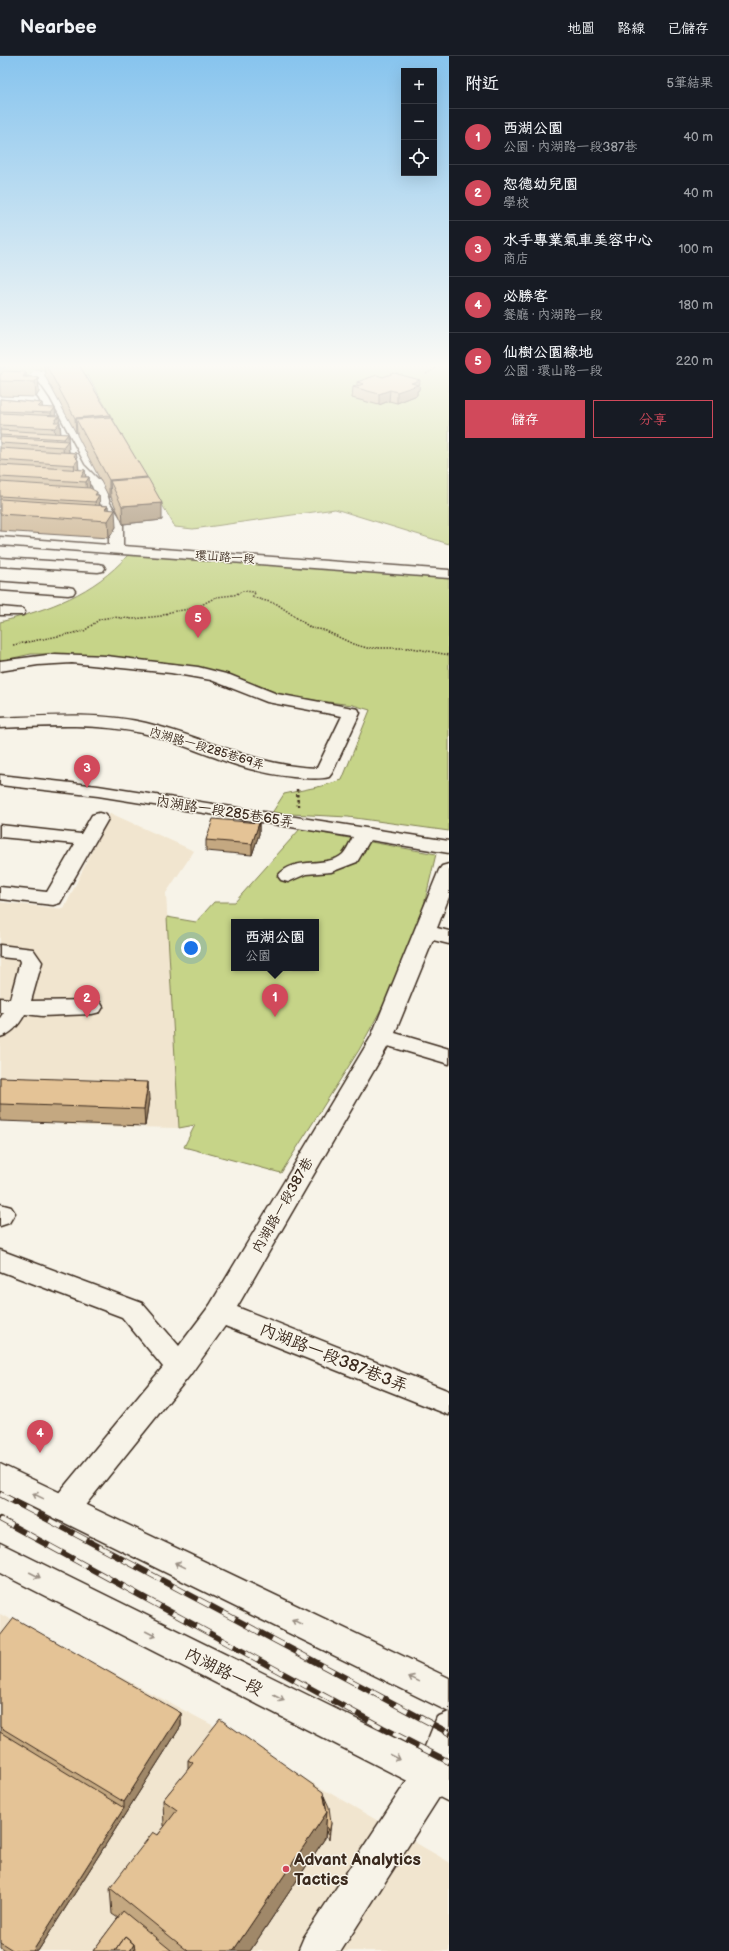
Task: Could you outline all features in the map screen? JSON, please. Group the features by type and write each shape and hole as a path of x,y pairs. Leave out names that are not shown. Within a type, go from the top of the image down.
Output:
{"street":[{"path":"73,453 79,467 98,485 104,503 116,522 116,548"},
{"path":"64,466 79,467"},
{"path":"76,484 98,485"},
{"path":"88,502 104,503"},
{"path":"101,521 116,522"},
{"name":"環山路一段","path":"0,541 116,548 449,574"},
{"path":"0,562 98,568"},
{"path":"0,586 68,591"},
{"path":"0,610 18,612"},
{"name":"內湖路一段285巷69弄","path":"0,666 28,660 85,658 174,667 217,676 280,700 328,706 352,713 323,773 254,763 231,758 164,732 112,722 47,721 0,723"},
{"name":"內湖路一段285巷65弄","path":"0,780 98,791 449,847"},
{"path":"0,893 53,899 99,820"},
{"path":"0,831 87,840"},
{"path":"288,876 302,868 331,866 350,858 364,834"},
{"name":"內湖路一段387巷","path":"64,1509 180,1367 220,1312 382,1037 426,931 449,870"},
{"path":"426,931 449,938"},
{"path":"0,951 26,953 31,962 9,1006 9,1024 0,1030"},
{"path":"9,1006 42,1009 92,1007"},
{"path":"382,1037 449,1057"},
{"path":"0,1213 2,1213 0,1217"},
{"path":"0,1260 132,1310 180,1367"},
{"name":"內湖路一段387巷3弄","path":"220,1312 449,1403"},
{"path":"0,1477 449,1696"},
{"name":"內湖路一段","path":"0,1557 440,1780"},
{"path":"318,1951 440,1780 449,1730"}],"path":[{"path":"28,643 39,639 84,631 100,619 112,617 133,619 161,616 170,612 196,608 216,597 234,595 243,591 255,592 252,597 277,604 312,628 324,630 353,644 367,648 412,648 449,655"}],"shaded area":[{"path":"110,813 194,851 166,893 179,1128 86,1126 0,1120 0,902 64,909"},
{"path":"0,1614 214,1726 449,1862 449,1951 0,1951"}],"green space":[{"path":"133,453 449,453 449,544 335,509 193,529 175,527"},
{"path":"128,555 449,578 449,831 348,817 272,813 284,794 342,780 370,710 353,705 287,697 165,663 49,654 31,654 0,661 0,622 36,612 70,598 85,590 115,569"},
{"path":"300,829 436,854 419,926 394,985 359,1050 281,1173 184,1147 195,1125 179,1128 167,917 196,922 214,902 235,902"}],"building":[{"path":"0,453 76,453 74,456 78,460 74,465 0,460"},
{"path":"95,453 133,453 147,477 109,480"},
{"path":"0,465 85,470 81,477 89,477 86,482 0,477"},
{"path":"148,478 162,503 122,506 110,481"},
{"path":"0,482 90,488 97,492 95,495 99,495 95,502 0,496"},
{"path":"0,499 108,506 105,509 115,510 108,521 0,514"},
{"path":"213,819 259,823 252,844 206,840"},
{"path":"0,1077 148,1082 144,1109 0,1104"},
{"path":"14,1618 181,1713 124,1802 0,1727 0,1636"},
{"path":"220,1719 323,1792 327,1812 233,1951 188,1951 110,1888 153,1832 158,1835 177,1810 163,1800 193,1763 188,1760"},
{"path":"0,1732 124,1808 33,1951 14,1951 0,1942"},
{"path":"324,1796 329,1807 331,1823 329,1834 326,1825 327,1812"},
{"path":"123,1911 172,1951 133,1951 135,1949 134,1944 125,1937 115,1951 93,1951"},
{"path":"125,1937 134,1944 130,1951 115,1951"}],"railway":[{"path":"0,1494 449,1733"},
{"path":"0,1519 383,1728 449,1762"}],"place":[{"name":"仙樹公園綠地","path":"198,638"},
{"name":"水手專業氣車美容中心","path":"87,788"},
{"name":"西湖公園","path":"275,1017"},
{"name":"恕德幼兒園","path":"87,1018"},
{"name":"必勝客","path":"40,1453"},
{"name":"Advant Analytics Tactics","path":"286,1869"}]}
